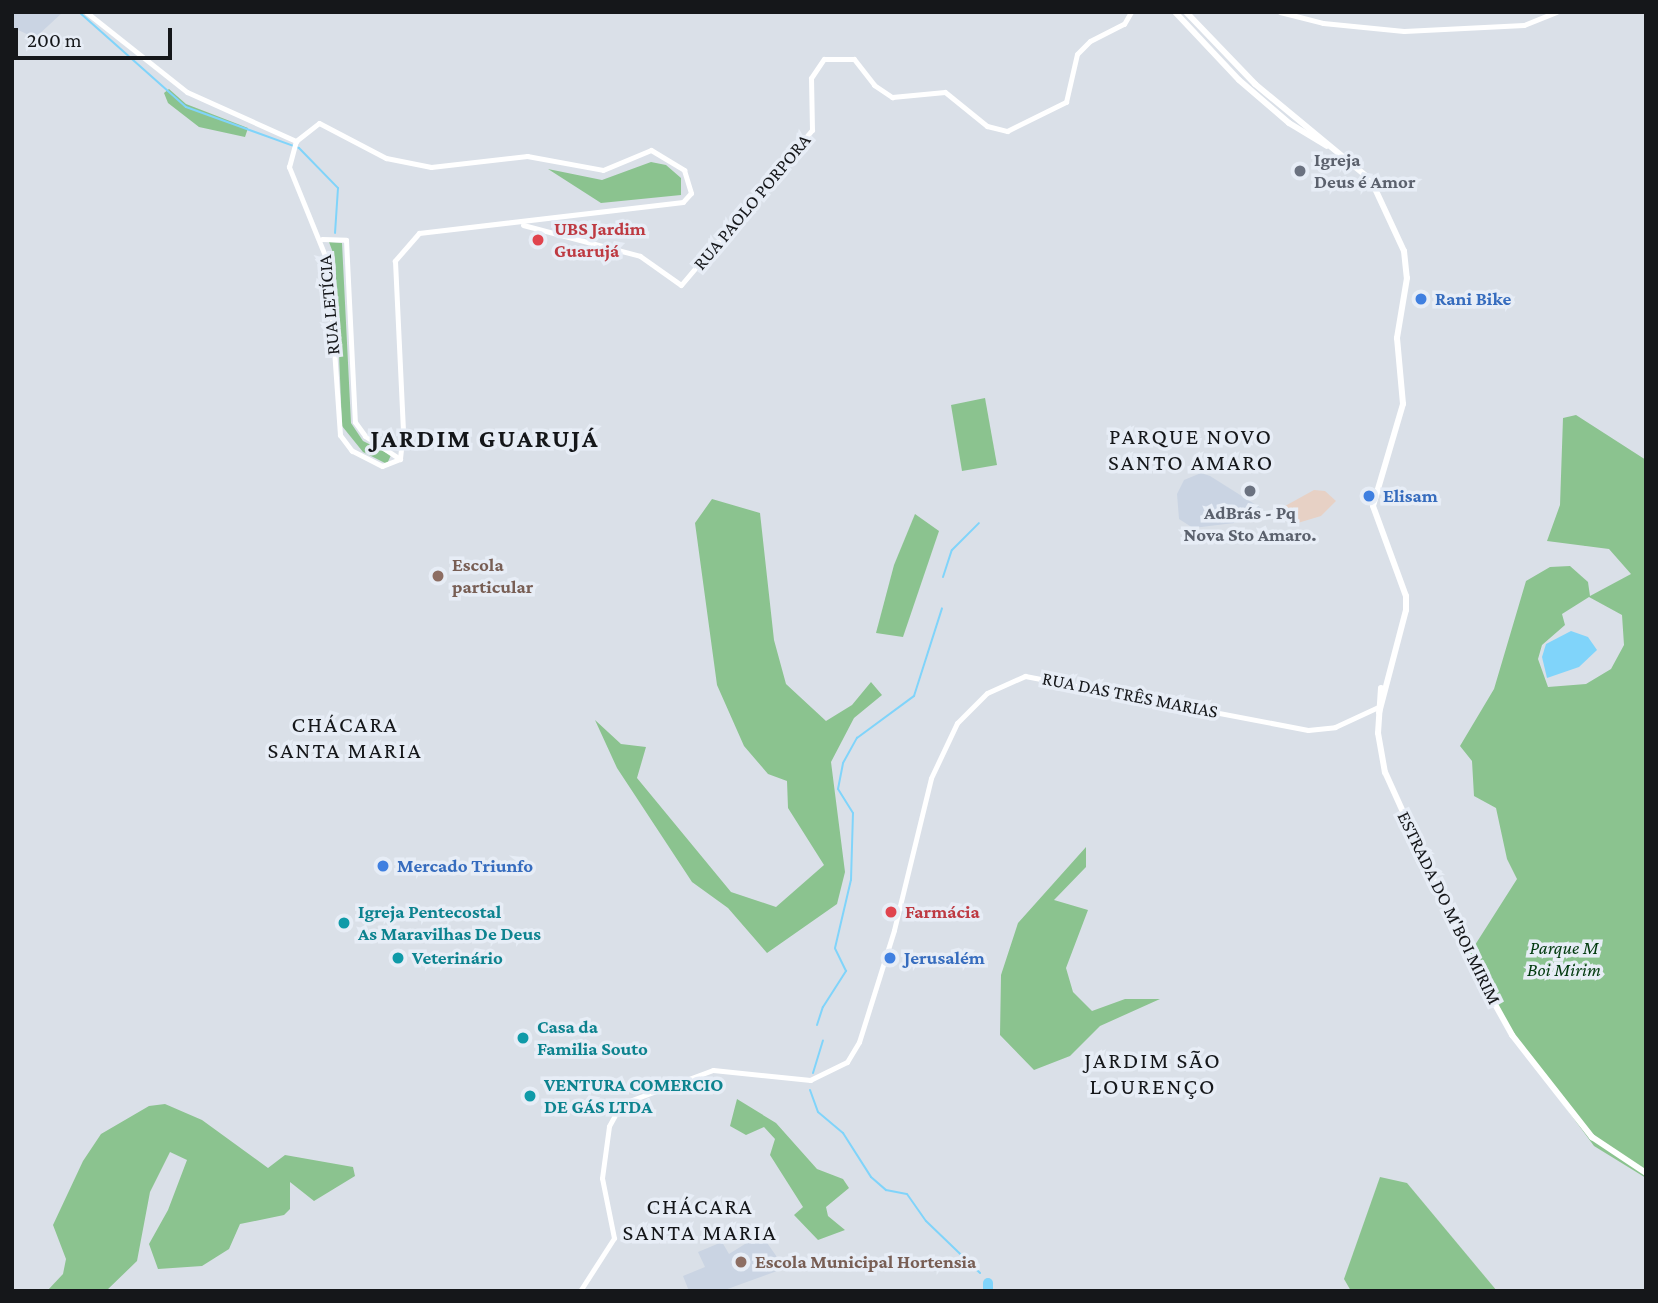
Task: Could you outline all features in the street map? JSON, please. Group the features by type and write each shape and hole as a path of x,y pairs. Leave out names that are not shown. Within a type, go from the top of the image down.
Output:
{"main road":[{"name":"ESTRADA DO M'BOI MIRIM","path":"1175,12 1239,80 1304,135 1327,146"},
{"name":"ESTRADA DO M'BOI MIRIM","path":"1186,12 1231,61 1327,146 1371,180 1397,231 1406,261 1397,338 1403,404 1373,506 1406,596 1401,634 1378,710 1380,754 1393,793 1463,946 1512,1035 1592,1137 1646,1173"}],"street":[{"path":"86,12 187,92 296,141 319,123 386,158 431,167 527,156 603,170 651,150 688,174 691,193 683,202 520,224 419,233 395,261 402,402 400,459"},
{"name":"RUA PAOLO PORPORA","path":"542,231 640,257 681,285 812,130 811,78 824,59 854,60 874,85 892,97 945,92 987,126 1007,131 1066,102 1077,54 1090,41 1124,24 1131,12"},
{"path":"1280,12 1323,23 1404,31 1524,25 1556,12"},
{"name":"RUA LETÍCIA","path":"296,141 289,167 322,239 328,263 337,423 344,444 382,466"},
{"path":"520,224 542,231 543,221"},
{"path":"322,239 346,240 353,413 365,436 400,459"},
{"path":"383,475 382,466 400,459"},
{"name":"RUA DAS TRÊS MARIAS","path":"580,1291 614,1238 602,1178 615,1109 628,1100 713,1070 745,1070 778,1079 810,1080 847,1062 859,1042 894,930 931,778 957,723 996,686 1025,676 1063,681 1308,730 1335,727 1378,710"}],"shaded area":[{"path":"12,12 63,12 35,38 12,27"},
{"path":"1201,473 1264,510 1234,523 1193,528 1179,519 1177,494 1184,480"},
{"path":"1314,490 1325,491 1336,501 1321,516 1291,525 1285,506"},
{"name":"Escola Municipal Hortensia","path":"761,1234 779,1260 777,1271 722,1291 689,1291 683,1276 705,1267 698,1252 722,1242 729,1254"}],"green space":[{"path":"169,89 186,104 248,128 245,137 199,127 168,103 164,93"},
{"path":"651,162 666,165 681,178 681,195 601,203 548,169 602,180"},
{"path":"329,242 342,243 351,423 363,441 391,455 387,464 363,452 342,426 335,258"},
{"path":"985,398 997,465 962,471 951,405"},
{"name":"Parque M Boi Mirim","path":"1576,415 1646,460 1646,1178 1594,1146 1512,1035 1468,956 1517,879 1507,859 1496,808 1474,796 1472,761 1460,746 1494,689 1526,581 1550,567 1570,566 1588,582 1590,596 1631,574 1609,549 1547,541 1560,505 1563,418","holes":["1589,597 1622,615 1624,645 1611,669 1586,684 1548,687 1538,659 1542,645 1565,625 1562,614"]},
{"path":"712,499 760,513 774,640 786,684 826,721 852,705 871,682 882,695 854,718 831,762 845,872 837,904 767,953 728,908 692,882 617,768 595,720 621,744 646,747 637,778 731,892 776,907 824,865 788,808 787,781 768,774 744,746 717,685 695,523"},
{"path":"915,514 939,531 903,637 876,633 894,565"},
{"path":"1086,847 1086,867 1054,900 1088,910 1066,968 1073,992 1092,1011 1125,999 1160,999 1100,1026 1070,1056 1034,1070 1000,1035 1001,975 1018,923"},
{"path":"737,1099 776,1123 817,1169 843,1179 849,1188 826,1207 828,1216 845,1230 818,1240 794,1215 803,1207 770,1155 775,1139 764,1127 746,1135 730,1126"},
{"path":"165,1104 202,1120 268,1168 285,1155 353,1167 355,1176 314,1201 290,1182 290,1209 284,1215 240,1224 229,1249 202,1266 158,1269 149,1244 168,1210 187,1160 170,1152 150,1192 137,1261 106,1291 47,1291 63,1274 66,1259 53,1225 83,1161 101,1134 149,1106"},
{"path":"1380,1177 1407,1183 1497,1291 1351,1291 1344,1279"}],"water":[{"path":"1571,631 1588,637 1597,650 1579,667 1547,678 1542,657 1546,644"}],"waterway":[{"path":"79,12 186,107 299,148 338,188 335,233"},
{"path":"943,577 952,550 979,523"},
{"path":"817,1025 823,1007 846,971 835,948 851,880 853,813 838,789 843,763 857,738 914,696 942,608"},
{"path":"813,1073 823,1041"},
{"path":"810,1090 818,1112 843,1133 871,1177 886,1190 907,1194 926,1221 980,1273"},
{"path":"988,1283 988,1291"}],"place":[{"name":"Igreja Deus é Amor","path":"1300,171"},
{"name":"UBS Jardim Guarujá","path":"538,240"},
{"name":"Rani Bike","path":"1421,299"},
{"name":"AdBrás - Pq Nova Sto Amaro.","path":"1250,491"},
{"name":"Elisam","path":"1369,496"},
{"name":"Escola particular","path":"438,576"},
{"name":"Mercado Triunfo","path":"383,866"},
{"name":"Farmácia","path":"891,912"},
{"name":"Igreja Pentecostal As Maravilhas De Deus","path":"344,923"},
{"name":"Veterinário","path":"398,958"},
{"name":"Jerusalém","path":"890,958"},
{"name":"Casa da Familia Souto","path":"523,1038"},
{"name":"VENTURA COMERCIO DE GÁS LTDA","path":"530,1096"},
{"name":"Escola Municipal Hortensia","path":"741,1262"}],"district":[{"name":"JARDIM GUARUJÁ","path":"485,439"},
{"name":"PARQUE NOVO SANTO AMARO","path":"1191,449"},
{"name":"CHÁCARA SANTA MARIA","path":"345,737"},
{"name":"JARDIM SÃO LOURENÇO","path":"1153,1073"},
{"name":"CHÁCARA SANTA MARIA","path":"700,1219"}]}
